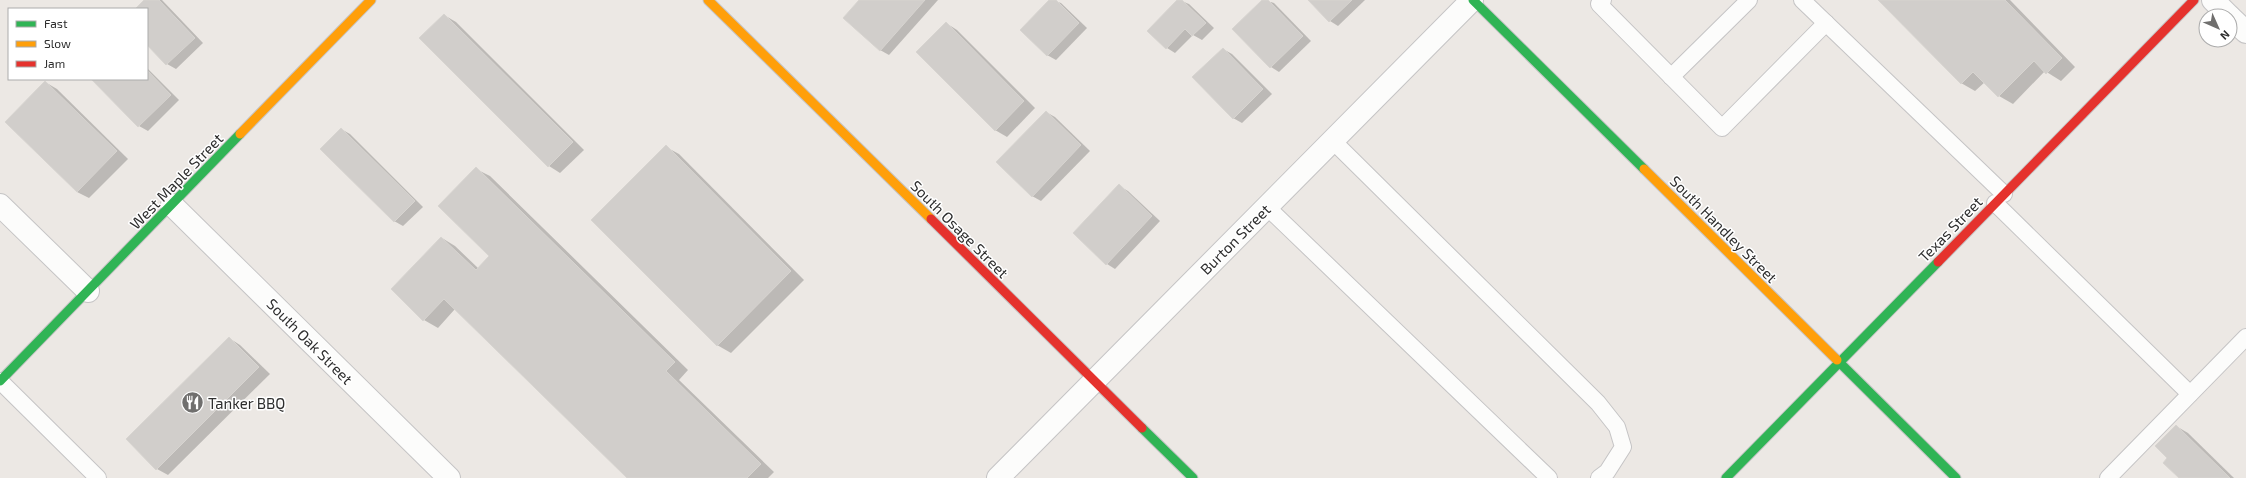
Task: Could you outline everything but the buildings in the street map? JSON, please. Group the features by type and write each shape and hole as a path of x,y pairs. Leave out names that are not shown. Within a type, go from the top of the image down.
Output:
{"street":[{"name":"West Maple Street","path":"0,381 372,0"},
{"name":"South Osage Street","path":"708,0 1193,478"},
{"name":"Burton Street","path":"998,478 1472,0"},
{"name":"South Handley Street","path":"1472,0 1956,478"},
{"name":"Texas Street","path":"1726,478 2194,0"},
{"path":"2213,0 2222,8"},
{"path":"2238,24 2246,32"},
{"path":"0,205 88,292"},
{"name":"South Oak Street","path":"172,205 449,478"}],"lane":[{"path":"1603,0 1599,4 1722,128 1826,23"},
{"path":"1671,77 1749,0"},
{"path":"1802,0 2190,394"},
{"path":"1332,141 1598,403 1617,427 1623,447 1607,472 1599,478"},
{"path":"1267,207 1549,478"},
{"path":"2108,478 2246,337"},
{"path":"0,381 98,478"}],"traffic: fast":[{"path":"1473,0 1644,169"},
{"path":"0,381 240,134"},
{"path":"1726,478 1938,262"},
{"path":"1837,360 1956,478"},
{"path":"1142,428 1193,478"}],"traffic: slow":[{"path":"240,134 371,0"},
{"path":"708,0 931,219"},
{"path":"1644,169 1837,360"}],"traffic: jam":[{"path":"1938,262 2194,0"},
{"path":"931,219 1142,428"}],"place":[{"name":"Tanker BBQ","path":"192,403"}]}
